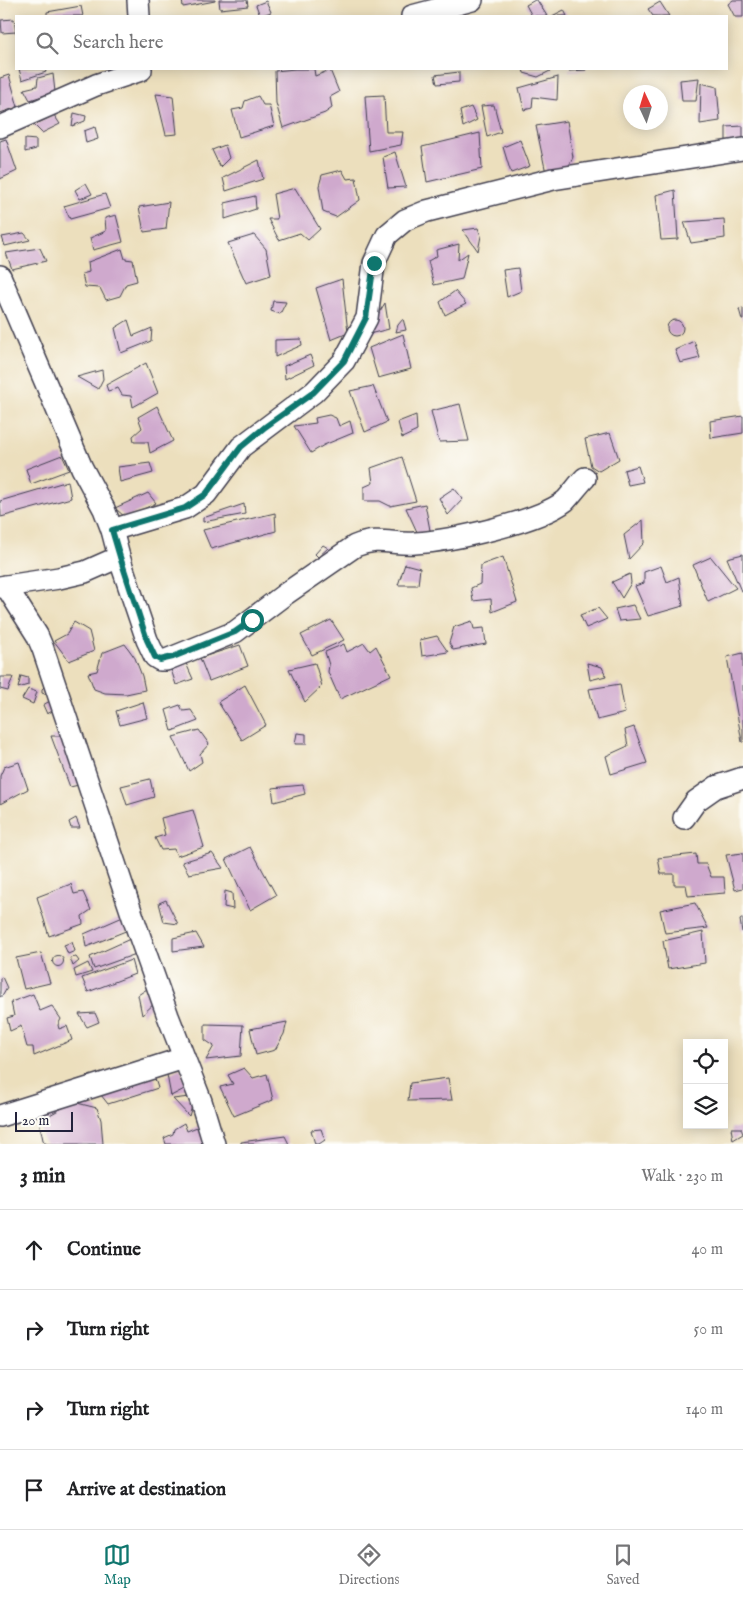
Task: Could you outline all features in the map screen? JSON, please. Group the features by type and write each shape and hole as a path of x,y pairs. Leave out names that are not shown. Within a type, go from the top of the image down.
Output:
{"street":[{"path":"138,0 139,15"},
{"path":"416,15 472,0"},
{"path":"0,127 96,85 143,70"},
{"path":"112,530 185,508 206,494 241,447 265,427 314,392 344,361 366,318 374,263 388,235 404,220 427,211 553,179 743,149"},
{"path":"0,276 82,468 104,509 147,640 155,657 160,660 166,660 235,632 284,595 363,542 384,540 413,544 435,541 519,521 544,513 565,500 585,478"},
{"path":"120,557 86,572 3,586 37,635 43,648 136,926 201,1101 214,1144"},
{"path":"684,818 696,801 716,787 743,778"},
{"path":"0,1116 184,1058"}],"building":[{"path":"182,0 215,0 215,1 183,7"},
{"path":"219,0 247,0 248,6 220,9"},
{"path":"537,0 546,15 531,15 526,5"},
{"path":"733,0 743,0 743,17 735,17 728,4"},
{"path":"266,1 271,12 260,15 256,5"},
{"path":"660,2 668,15 652,15 648,9"},
{"path":"81,6 83,15 47,15 47,12"},
{"path":"564,10 566,15 554,15"},
{"path":"14,19 15,32 2,33 1,20"},
{"path":"19,70 45,70 46,72 22,80"},
{"path":"314,70 315,76 330,70 339,92 330,97 332,108 325,113 283,128 276,103 275,71"},
{"path":"523,70 552,70 538,77 524,73"},
{"path":"459,72 459,82 437,84 435,75"},
{"path":"53,74 55,92 30,100 24,89 37,86 38,78"},
{"path":"9,75 18,107 0,113 0,78"},
{"path":"558,77 557,100 533,97 532,108 524,110 519,88"},
{"path":"699,78 696,101 682,101 680,80"},
{"path":"701,83 717,87 720,121 700,124"},
{"path":"156,94 173,96 177,134 166,135"},
{"path":"384,95 386,132 403,132 401,145 369,151 365,96"},
{"path":"258,96 263,105 269,105 274,126 239,137 232,110 243,108 245,101"},
{"path":"494,105 501,132 487,137 481,106"},
{"path":"471,107 477,120 463,127 460,111"},
{"path":"74,113 86,116 85,121 72,126"},
{"path":"54,115 60,124 42,133 34,125"},
{"path":"567,121 573,157 568,168 546,173 536,126"},
{"path":"743,126 743,142 726,145 726,127"},
{"path":"95,127 98,139 86,143 84,131"},
{"path":"480,133 482,169 427,182 422,147"},
{"path":"6,139 17,171 0,179 0,141"},
{"path":"25,139 36,140 36,149 25,152"},
{"path":"520,140 530,166 511,173 503,147"},
{"path":"225,145 229,158 220,167 212,150"},
{"path":"395,152 406,187 388,188 383,157"},
{"path":"259,160 263,179 226,191 223,178"},
{"path":"342,170 347,179 356,178 360,200 336,217 323,212 319,186 322,175"},
{"path":"86,183 92,194 80,199 75,190"},
{"path":"295,188 320,229 308,240 300,233 279,240 268,219 277,219 273,194"},
{"path":"675,190 678,239 661,240 656,195"},
{"path":"105,194 110,208 70,219 64,206"},
{"path":"255,196 256,209 225,219 225,203"},
{"path":"169,202 166,229 144,232 139,207"},
{"path":"116,215 123,242 93,250 90,238 106,231 105,218"},
{"path":"724,219 725,238 691,243 684,222"},
{"path":"478,228 481,236 478,251 463,230"},
{"path":"24,233 30,240 5,246 2,237"},
{"path":"254,235 266,249 271,275 246,283 228,243"},
{"path":"459,244 458,260 468,253 462,279 434,285 428,261 437,256 436,250"},
{"path":"40,248 46,261 12,269 6,253"},
{"path":"122,249 125,259 133,260 137,281 126,284 120,296 106,300 100,288 85,287 82,274 89,272 88,262"},
{"path":"518,268 521,291 507,297 503,270"},
{"path":"342,279 348,333 331,340 316,288"},
{"path":"455,291 466,304 445,315 440,302"},
{"path":"273,301 286,302 280,314 271,311"},
{"path":"385,303 389,329 365,335"},
{"path":"743,308 743,320 742,320 739,309"},
{"path":"403,319 406,330 396,332 398,325"},
{"path":"128,320 133,336 152,328 151,341 121,353 115,328"},
{"path":"672,320 678,320 683,325 681,334 672,336 667,331 667,325"},
{"path":"403,334 411,369 378,378 369,348"},
{"path":"301,339 302,345 275,357 275,340"},
{"path":"694,341 700,358 680,363 675,350"},
{"path":"310,355 314,365 285,379 284,366"},
{"path":"146,363 158,393 133,407 131,396 122,395 118,388 108,391 106,385"},
{"path":"102,370 103,379 98,389 77,377"},
{"path":"373,386 387,422 365,432 350,391"},
{"path":"460,404 469,441 439,442 431,411"},
{"path":"157,406 173,441 150,453 148,442 134,442 133,436 142,428 138,417"},
{"path":"329,415 336,418 339,426 350,421 353,433 324,445 311,453 294,426 316,423 315,418"},
{"path":"416,415 417,431 402,438 398,422"},
{"path":"743,416 743,433 711,438 710,421"},
{"path":"610,433 619,459 599,471 591,466 585,439"},
{"path":"62,455 69,470 31,484 26,469"},
{"path":"402,457 416,501 390,506 380,501 364,501 364,487 373,483 371,468"},
{"path":"150,463 153,473 120,482 118,467"},
{"path":"638,466 643,482 628,485 624,470"},
{"path":"68,481 71,498 1,517 0,501"},
{"path":"454,488 463,499 448,515 439,498"},
{"path":"148,493 156,503 126,518 115,508"},
{"path":"244,504 245,514 203,522 203,518"},
{"path":"425,504 430,530 418,534 406,508"},
{"path":"275,513 276,531 211,549 203,530"},
{"path":"643,520 644,543 629,559 624,535"},
{"path":"323,545 328,548 318,557 315,554"},
{"path":"743,554 743,590 741,591 727,558"},
{"path":"503,557 517,602 492,612 491,599 473,601 471,588 480,584 481,565"},
{"path":"711,557 736,588 708,602 693,565"},
{"path":"405,564 420,568 418,585 398,585"},
{"path":"661,566 667,582 679,577 683,606 648,616 635,586 644,583 644,572"},
{"path":"630,574 631,583 622,598 612,582"},
{"path":"633,605 640,619 619,621 615,609"},
{"path":"598,608 607,619 586,628 580,615"},
{"path":"331,620 344,640 312,655 301,635"},
{"path":"472,621 474,629 484,628 486,644 453,650 449,643 454,627"},
{"path":"74,622 89,631 94,651 69,661 54,641 67,634"},
{"path":"437,636 448,652 422,656 420,640"},
{"path":"364,643 370,651 376,646 391,675 340,699 328,672 329,665 325,652 344,644 347,652"},
{"path":"125,644 135,658 145,690 126,694 105,693 94,689 88,673 97,671 102,653"},
{"path":"240,645 248,666 209,681 200,658"},
{"path":"743,653 743,742 742,742 727,657"},
{"path":"185,661 193,679 176,685 170,666"},
{"path":"315,663 322,686 305,702 289,669"},
{"path":"587,663 602,667 606,676 590,680"},
{"path":"21,676 28,678 28,685 18,688"},
{"path":"1,677 13,677 8,691 0,689"},
{"path":"620,684 625,713 597,720 589,689"},
{"path":"245,685 266,725 242,740 218,702"},
{"path":"45,686 49,695 42,693 42,689"},
{"path":"28,689 37,692 33,704 22,699"},
{"path":"55,698 56,709 47,714 43,705"},
{"path":"143,702 147,718 120,725 116,711"},
{"path":"180,705 183,711 191,710 198,721 172,731 166,710"},
{"path":"634,727 647,763 611,774 606,756 628,746 625,730"},
{"path":"199,730 209,744 200,754 202,762 189,771 173,737"},
{"path":"297,733 306,734 306,744 295,744"},
{"path":"51,736 64,736 83,784 70,787"},
{"path":"19,762 28,789 0,804 0,776 4,767"},
{"path":"150,779 154,797 127,805 121,786"},
{"path":"303,785 305,794 274,802 272,788"},
{"path":"193,810 204,847 177,856 174,849 161,850 155,838 165,835 161,818"},
{"path":"76,818 80,828 71,828 69,822"},
{"path":"250,847 276,895 250,910 226,859"},
{"path":"212,853 223,868 189,874 182,862"},
{"path":"743,853 743,888 735,890 726,855"},
{"path":"696,854 697,864 706,864 711,877 724,877 725,893 688,896 686,885 674,885 674,874 661,874 658,858"},
{"path":"71,884 74,894 83,892 91,910 82,916 83,924 49,936 37,897"},
{"path":"225,891 232,893 233,909 224,907"},
{"path":"166,900 178,924 164,922 159,903"},
{"path":"695,903 708,928 665,933 660,910"},
{"path":"125,916 133,928 86,947 84,934"},
{"path":"743,918 743,932 742,932 740,920"},
{"path":"703,932 705,963 668,969 663,941"},
{"path":"196,933 204,947 173,951 173,938"},
{"path":"130,939 136,954 94,969 90,957"},
{"path":"72,942 75,951 68,954 64,945"},
{"path":"41,953 50,983 24,989 16,958"},
{"path":"58,955 64,961 58,967 52,961"},
{"path":"76,957 79,961 73,966 70,958"},
{"path":"131,960 135,974 88,992 82,978"},
{"path":"88,963 92,972 76,977 74,970"},
{"path":"2,977 7,988 0,997 0,978"},
{"path":"147,989 157,1001 142,1015 138,995"},
{"path":"33,994 40,1011 52,1006 61,1019 58,1025 59,1029 67,1026 72,1040 34,1056 33,1047 27,1047 21,1026 10,1031 7,1018 14,1016 11,1002"},
{"path":"95,1013 99,1022 87,1027 79,1014"},
{"path":"287,1022 284,1034 275,1050 256,1055 250,1029"},
{"path":"205,1024 243,1025 241,1056 206,1060 214,1046 205,1040"},
{"path":"180,1068 188,1087 171,1096 167,1075"},
{"path":"244,1068 253,1078 267,1074 273,1100 234,1116 220,1087 233,1084 228,1075"},
{"path":"154,1076 158,1088 108,1104 101,1095"},
{"path":"448,1078 452,1100 408,1101 410,1083"},
{"path":"189,1097 193,1103 189,1116 173,1099"},
{"path":"73,1102 97,1108 101,1120 103,1144 46,1144 43,1140 39,1121"},
{"path":"184,1123 187,1131 202,1125 204,1144 166,1144 164,1138 173,1134 174,1129"},
{"path":"731,1128 741,1128 743,1134 733,1140"},
{"path":"321,1129 325,1140 315,1144 311,1130"},
{"path":"285,1136 289,1144 241,1144 241,1142"}],"route":[{"path":"252,620 235,632 166,660 160,660 155,657 147,640 112,530 185,508 206,494 241,447 265,427 314,392 344,361 366,318 374,263"}]}
